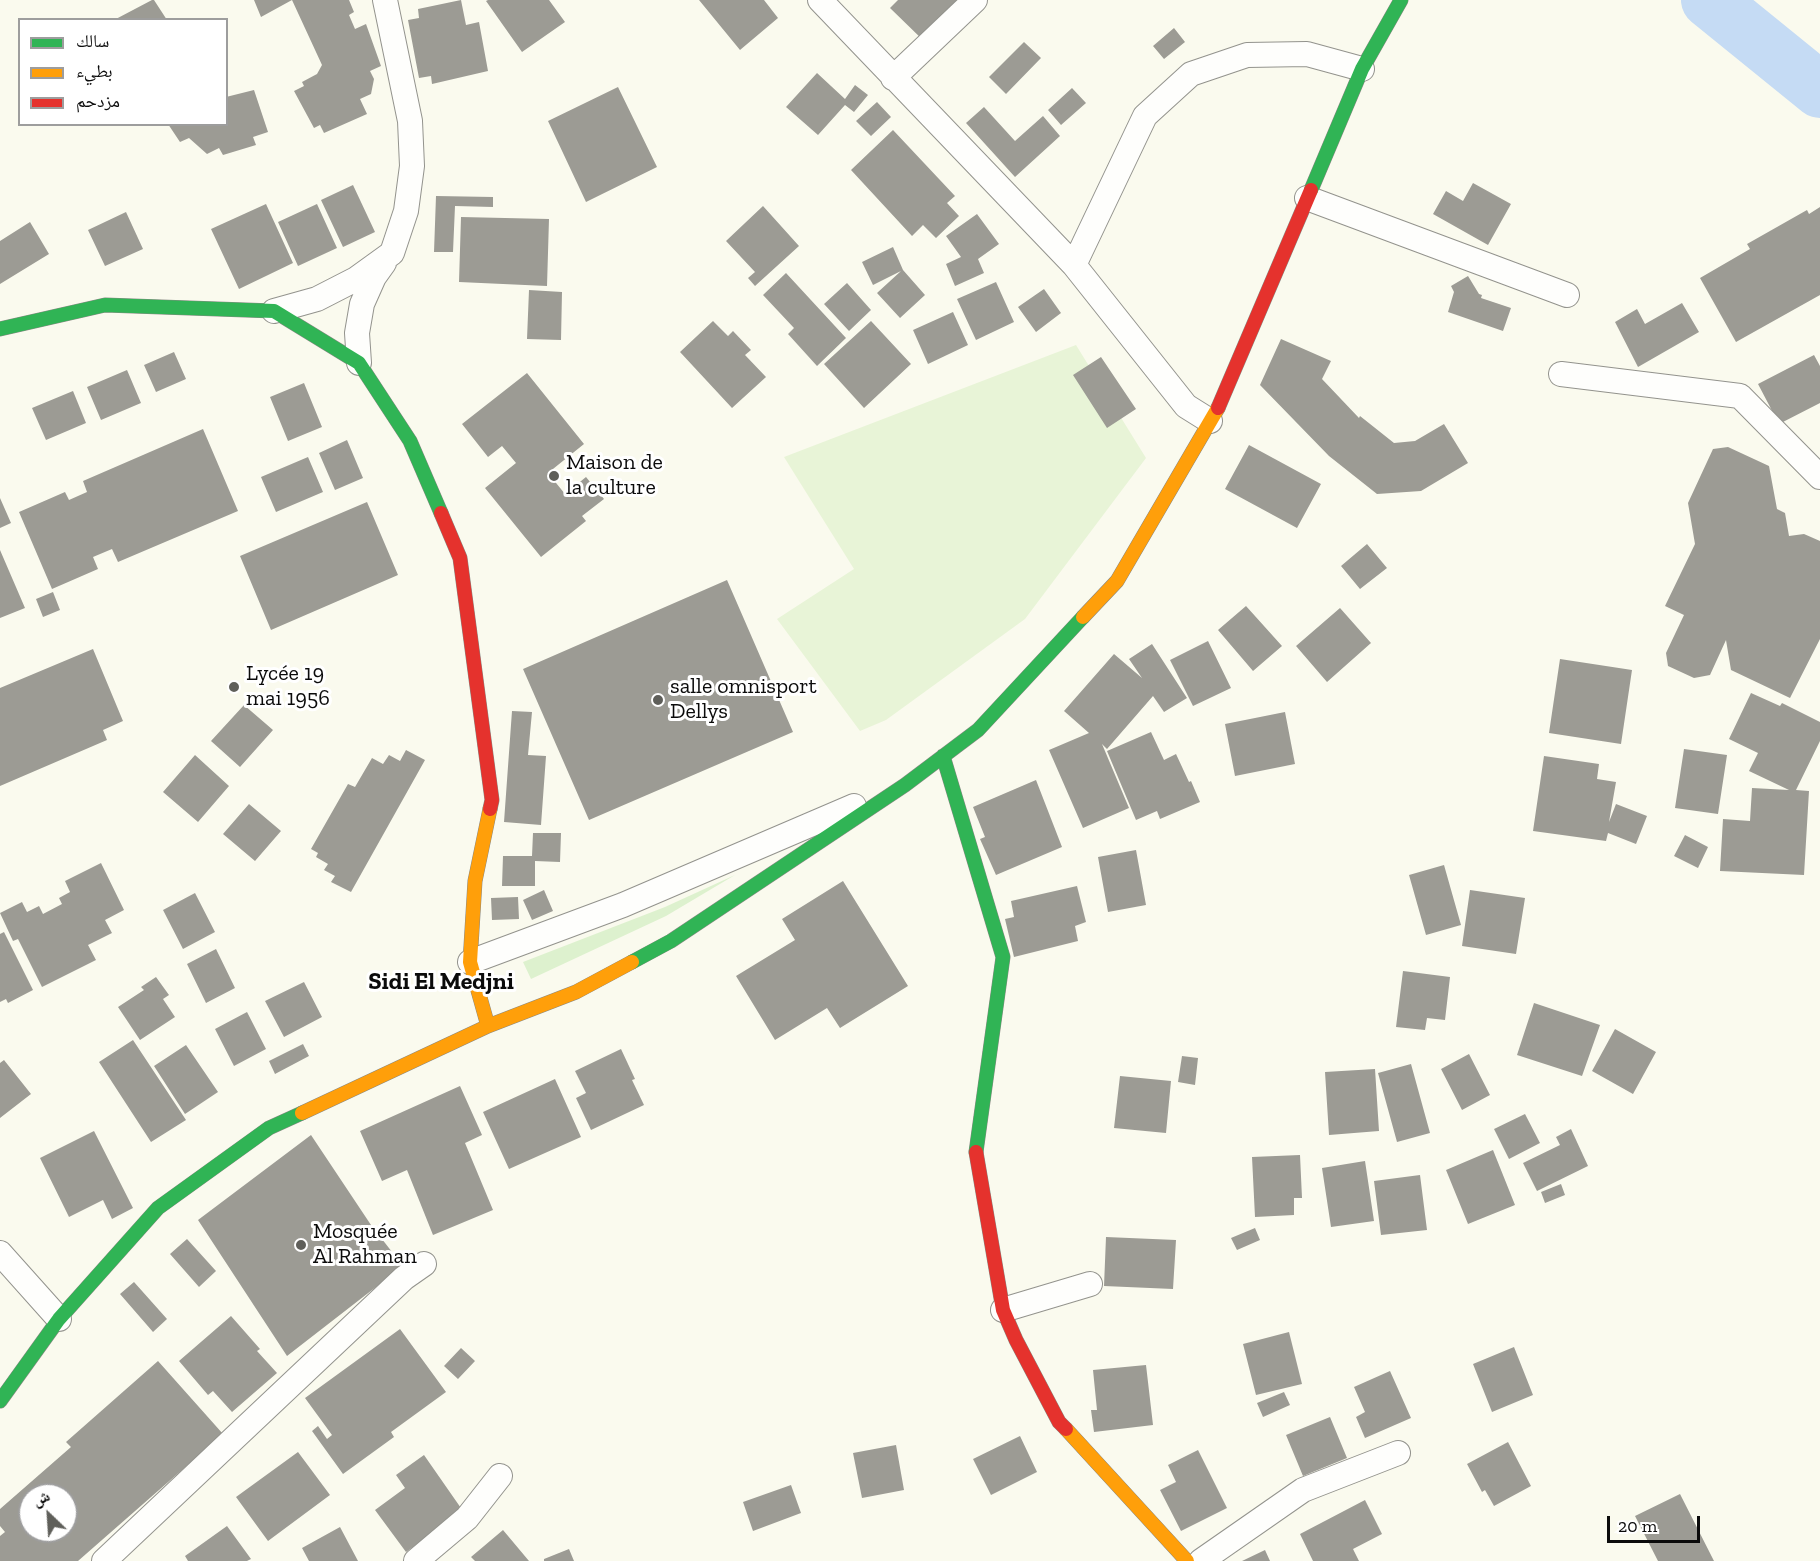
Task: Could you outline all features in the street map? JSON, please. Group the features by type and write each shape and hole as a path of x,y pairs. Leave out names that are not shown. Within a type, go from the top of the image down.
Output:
{"main road":[{"path":"0,1401 59,1319 158,1208 269,1128 488,1026 576,992 671,941 905,785 978,730 1117,581 1219,406 1362,69 1401,0"},
{"path":"0,329 105,305 274,311 359,363 411,441 460,558 492,800 475,881 470,962 488,1026"},
{"path":"943,756 1003,957 976,1150 1004,1310 1016,1340 1059,1422 1187,1561"}],"street":[{"path":"359,363 357,333 362,304 374,277 392,253 406,211 412,166 410,121 385,0"},
{"path":"820,0 1074,265 1186,406 1210,421"},
{"path":"893,78 975,0"},
{"path":"1074,265 1145,116 1191,74 1246,55 1307,54 1362,69"},
{"path":"1307,198 1567,295"},
{"path":"274,311 317,299 356,279 392,253"},
{"path":"1561,374 1740,396 1820,477"},
{"path":"470,962 623,905 905,785"},
{"path":"0,1253 59,1319"},
{"path":"104,1561 379,1301 404,1278 424,1264"},
{"path":"1004,1310 1090,1284"},
{"path":"1201,1561 1303,1490 1398,1453"},
{"path":"416,1561 467,1518 500,1476"}],"green space":[{"path":"1076,345 1146,458 1025,619 886,720 860,731 777,619 854,569 784,457"},
{"path":"735,875 666,916 531,979 523,962 665,907"}],"building":[{"path":"154,0 166,18 118,18"},
{"path":"254,0 292,0 261,17"},
{"path":"292,0 349,0 354,12 349,15 355,29 366,24 381,66 370,71 374,79 371,94 360,99 367,114 324,133 320,125 314,128 294,91 304,86 302,82 317,74 322,65"},
{"path":"461,0 466,25 479,22 488,71 432,84 431,76 419,78 408,20 419,18 418,9"},
{"path":"549,0 565,22 522,52 486,1"},
{"path":"699,0 764,0 778,18 740,50"},
{"path":"898,0 969,0 926,43 890,8"},
{"path":"1174,28 1185,42 1164,59 1153,46"},
{"path":"1024,42 1041,58 1006,94 989,77"},
{"path":"817,73 845,99 855,85 868,95 854,112 845,105 818,135 786,107"},
{"path":"618,87 657,167 586,202 548,121"},
{"path":"1072,88 1086,103 1061,125 1048,110"},
{"path":"254,90 268,132 253,137 256,145 223,155 219,148 207,154 189,138 180,142 169,126 228,126 228,96"},
{"path":"877,102 891,117 871,136 856,121"},
{"path":"984,107 1015,141 1043,116 1060,136 1015,177 966,123"},
{"path":"893,130 955,196 947,203 959,216 936,238 923,225 912,236 851,170"},
{"path":"1473,183 1511,204 1488,245 1433,214 1446,191 1463,201"},
{"path":"353,185 375,232 343,247 321,200"},
{"path":"436,196 493,197 493,207 455,206 453,252 434,252"},
{"path":"266,204 293,263 239,289 211,229"},
{"path":"317,204 337,248 298,266 278,222"},
{"path":"763,206 799,246 755,286 748,278 755,272 726,241"},
{"path":"1820,207 1820,295 1736,342 1700,278 1750,249 1747,244 1807,210 1809,214"},
{"path":"126,212 143,249 105,266 88,230"},
{"path":"977,214 999,244 978,259 984,273 955,286 946,264 961,257 946,236"},
{"path":"461,217 549,219 547,286 459,282"},
{"path":"30,222 49,254 0,284 0,241"},
{"path":"893,247 903,270 925,295 900,318 877,293 901,271 873,285 862,262"},
{"path":"786,273 846,338 817,366 788,334 794,328 763,295"},
{"path":"1468,276 1479,294 1482,295 1481,298 1511,308 1503,331 1448,312 1454,292 1451,286"},
{"path":"996,282 1014,322 976,340 957,299"},
{"path":"847,283 871,310 849,331 824,304"},
{"path":"1044,289 1061,313 1036,332 1018,307"},
{"path":"529,290 562,292 561,340 527,339"},
{"path":"1682,303 1699,332 1638,367 1615,322 1637,309 1645,324"},
{"path":"953,312 968,345 928,364 913,330"},
{"path":"713,321 728,336 733,331 751,350 745,355 766,377 732,408 680,352"},
{"path":"871,321 911,364 864,408 824,364"},
{"path":"1281,339 1331,361 1322,379 1359,418 1360,416 1394,443 1415,441 1444,424 1468,463 1421,491 1377,494 1329,456 1260,385"},
{"path":"174,352 186,379 156,392 144,365"},
{"path":"1814,355 1820,366 1820,403 1779,424 1758,384"},
{"path":"1101,357 1136,409 1107,428 1073,375"},
{"path":"127,370 141,403 101,420 87,387"},
{"path":"527,373 584,444 548,473 565,494 586,477 604,499 582,516 586,521 541,557 485,488 516,463 502,446 488,457 462,424"},
{"path":"304,383 322,427 288,441 270,397"},
{"path":"73,391 86,423 46,440 32,408"},
{"path":"203,429 238,511 118,562 112,549 93,557 98,569 52,589 19,512 65,492 69,500 87,492 83,481"},
{"path":"347,440 363,478 335,490 319,453"},
{"path":"1249,445 1321,484 1297,528 1225,489"},
{"path":"1728,447 1769,466 1777,509 1785,513 1789,536 1804,534 1820,541 1820,639 1790,698 1731,670 1726,640 1710,675 1694,678 1668,666 1666,653 1684,615 1665,606 1695,544 1688,503 1713,449"},
{"path":"308,457 323,492 276,512 261,477"},
{"path":"0,498 11,523 0,528"},
{"path":"367,502 398,575 271,630 240,556"},
{"path":"1367,544 1387,568 1360,589 1341,566"},
{"path":"0,550 25,608 0,618"},
{"name":"salle omnisport Dellys","path":"727,580 793,732 589,820 523,669"},
{"path":"53,592 60,610 43,617 36,599"},
{"path":"1246,606 1282,646 1253,671 1218,630"},
{"path":"1340,608 1371,643 1327,682 1296,646"},
{"path":"1208,641 1231,688 1193,706 1170,660"},
{"path":"1152,644 1187,698 1164,712 1153,696 1107,749 1102,744 1129,808 1083,828 1049,750 1089,733 1064,711 1114,654 1142,678 1129,659"},
{"path":"93,649 123,721 103,730 107,740 0,786 0,688"},
{"path":"1560,659 1632,670 1621,744 1549,733"},
{"path":"1751,693 1780,706 1782,703 1820,722 1820,741 1796,790 1809,791 1804,875 1720,871 1723,819 1750,821 1752,788 1789,790 1749,771 1758,753 1729,739"},
{"path":"244,705 273,730 240,767 211,741"},
{"path":"512,711 532,712 528,755 546,756 541,825 504,822"},
{"path":"1285,712 1295,764 1235,776 1225,724"},
{"path":"1151,732 1164,760 1176,754 1200,802 1160,819 1157,811 1136,820 1107,751"},
{"path":"1684,749 1727,755 1718,814 1675,808"},
{"path":"406,750 425,760 351,892 331,882 335,876 324,870 328,864 316,857 318,853 311,849 348,784 355,787 372,758 383,764 389,755 400,761"},
{"path":"195,755 229,786 198,822 163,792"},
{"path":"1544,756 1599,764 1597,779 1616,782 1609,822 1616,804 1647,816 1636,844 1608,833 1606,841 1533,831"},
{"path":"1036,780 1062,847 996,875 980,839 985,837 973,807"},
{"path":"249,804 281,831 255,861 223,834"},
{"path":"533,833 561,833 560,862 535,861 535,886 502,886 503,856 532,856"},
{"path":"1685,835 1708,847 1698,868 1674,856"},
{"path":"1136,850 1146,905 1108,912 1098,857"},
{"path":"101,863 124,910 105,920 112,933 88,945 96,960 42,987 18,939 13,941 0,913 22,902 27,912 39,906 43,914 62,904 59,898 70,892 65,881"},
{"path":"1444,865 1461,925 1426,935 1409,875"},
{"path":"843,881 908,986 840,1028 827,1008 775,1040 736,976 795,940 782,919"},
{"path":"1077,886 1086,922 1075,926 1078,941 1014,957 1005,919 1014,917 1011,901"},
{"path":"544,890 553,911 532,920 523,900"},
{"path":"1470,890 1525,898 1516,954 1462,946"},
{"path":"195,893 215,932 183,949 163,910"},
{"path":"518,897 519,919 492,920 491,898"},
{"path":"4,932 33,990 8,1003 6,999 0,1002 0,934"},
{"path":"216,949 235,988 206,1003 187,964"},
{"path":"1403,971 1450,977 1445,1020 1427,1018 1425,1030 1396,1027"},
{"path":"156,977 169,995 163,999 175,1017 140,1040 118,1007 144,990 141,987"},
{"path":"304,982 322,1017 284,1037 265,1001"},
{"path":"1534,1003 1600,1025 1582,1076 1517,1055"},
{"path":"247,1012 266,1049 234,1066 215,1029"},
{"path":"1615,1029 1656,1052 1633,1094 1592,1071"},
{"path":"133,1040 186,1120 151,1142 99,1062"},
{"path":"303,1044 309,1056 275,1074 269,1061"},
{"path":"186,1045 218,1092 185,1114 154,1066"},
{"path":"621,1049 644,1105 591,1130 576,1098 586,1093 575,1071"},
{"path":"1469,1054 1490,1095 1462,1110 1441,1069"},
{"path":"1182,1056 1198,1058 1195,1085 1178,1082"},
{"path":"4,1060 31,1094 0,1118 0,1063"},
{"path":"1411,1064 1430,1133 1397,1142 1378,1073"},
{"path":"1375,1069 1379,1131 1329,1135 1325,1072"},
{"path":"1120,1076 1171,1081 1166,1133 1114,1128"},
{"path":"555,1079 581,1137 509,1169 483,1112"},
{"path":"460,1086 482,1135 465,1143 493,1210 433,1235 407,1170 382,1181 360,1131"},
{"path":"1525,1114 1540,1143 1509,1159 1494,1129"},
{"path":"1571,1129 1588,1166 1537,1191 1523,1163 1560,1145 1556,1137"},
{"path":"94,1131 133,1208 112,1219 103,1200 69,1217 40,1158"},
{"name":"Mosquée Al Rahman","path":"311,1135 371,1225 403,1266 287,1356 198,1220"},
{"path":"1493,1150 1515,1205 1468,1224 1446,1170"},
{"path":"1300,1155 1302,1198 1294,1198 1294,1215 1255,1217 1252,1157"},
{"path":"1365,1161 1374,1221 1331,1227 1322,1168"},
{"path":"1420,1175 1427,1230 1381,1235 1374,1181"},
{"path":"1561,1184 1565,1195 1545,1203 1541,1192"},
{"path":"1255,1228 1260,1240 1237,1250 1231,1238"},
{"path":"1106,1237 1176,1240 1173,1289 1104,1286"},
{"path":"187,1239 216,1271 199,1287 170,1254"},
{"path":"134,1282 167,1319 153,1332 120,1294"},
{"path":"231,1316 260,1349 257,1351 277,1373 232,1412 213,1391 208,1395 179,1361"},
{"path":"400,1329 446,1392 391,1432 394,1437 343,1474 312,1431 318,1426 327,1439 332,1435 305,1398"},
{"path":"1289,1332 1302,1384 1256,1395 1243,1344"},
{"path":"1514,1347 1533,1395 1492,1412 1473,1364"},
{"path":"461,1348 475,1361 458,1379 444,1366"},
{"path":"158,1361 223,1434 78,1561 0,1561 0,1536 5,1532 0,1526 0,1509 18,1493 18,1543 78,1543 78,1483 30,1483 71,1447 66,1442"},
{"path":"1146,1365 1153,1425 1094,1432 1091,1410 1097,1410 1093,1370"},
{"path":"1390,1371 1411,1418 1365,1438 1356,1417 1365,1412 1354,1387"},
{"path":"1284,1392 1290,1405 1263,1417 1257,1403"},
{"path":"1330,1417 1347,1458 1303,1476 1286,1435"},
{"path":"1020,1436 1037,1472 991,1495 973,1459"},
{"path":"1508,1442 1531,1486 1494,1506 1485,1490 1482,1492 1467,1464"},
{"path":"896,1445 904,1490 862,1498 853,1453"},
{"path":"1198,1450 1227,1508 1181,1531 1160,1490 1176,1482 1168,1465"},
{"path":"298,1452 330,1495 268,1541 236,1497"},
{"path":"424,1455 463,1511 406,1552 375,1510 405,1488 396,1475"},
{"path":"791,1485 801,1513 753,1531 743,1502"},
{"path":"1680,1494 1714,1561 1658,1561 1635,1516"},
{"path":"1365,1500 1382,1534 1353,1549 1359,1561 1313,1561 1300,1534"},
{"path":"227,1526 251,1559 247,1561 188,1561 185,1556"},
{"path":"340,1527 358,1561 309,1561 302,1548"},
{"path":"503,1530 529,1561 475,1561 471,1557"},
{"path":"569,1549 574,1561 544,1561 544,1559"},
{"path":"1265,1550 1270,1561 1242,1561"}],"waterway":[{"path":"1709,0 1820,90"}],"traffic: fast":[{"path":"1311,190 1362,69 1401,0"},
{"path":"0,329 105,305 274,311 359,363 410,441 441,513"},
{"path":"632,962 671,941 905,785 978,730 1083,617"},
{"path":"943,756 1003,957 976,1152"},
{"path":"0,1401 59,1319 158,1208 269,1128 302,1113"}],"traffic: slow":[{"path":"1083,617 1117,581 1218,408"},
{"path":"488,1026 470,962 475,881 490,809"},
{"path":"302,1113 488,1026 576,992 632,962"},
{"path":"1066,1429 1187,1561"}],"traffic: jam":[{"path":"1218,408 1311,190"},
{"path":"441,513 460,558 492,800 490,809"},
{"path":"976,1152 1003,1310 1059,1422 1066,1429"}],"place":[{"name":"Maison de la culture","path":"554,476"},
{"name":"Lycée 19 mai 1956","path":"234,687"},
{"name":"salle omnisport Dellys","path":"658,700"},
{"name":"Mosquée Al Rahman","path":"301,1245"}],"district":[{"name":"Sidi El Medjni","path":"441,982"}]}
